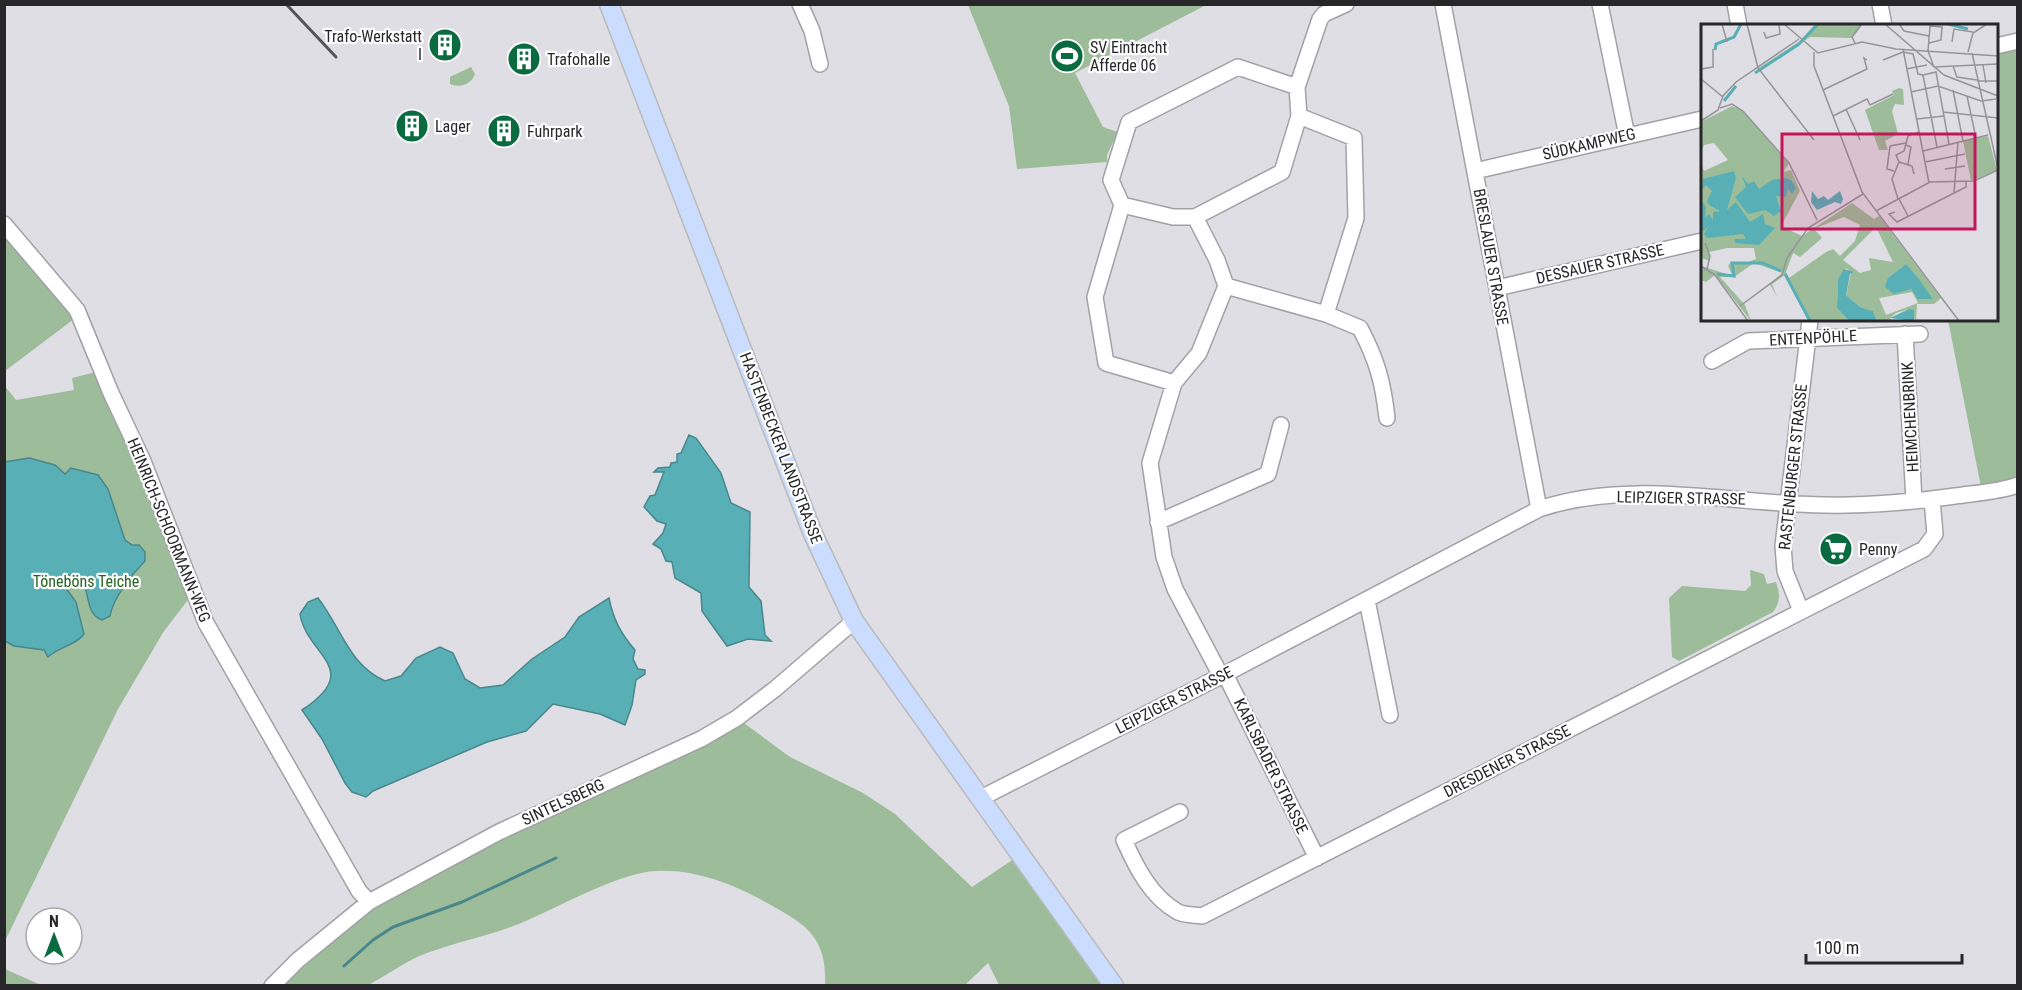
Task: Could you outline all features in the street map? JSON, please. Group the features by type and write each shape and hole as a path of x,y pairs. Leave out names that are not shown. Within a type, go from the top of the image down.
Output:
{"main road":[{"name":"HASTENBECKER LANDSTRASSE","path":"609,4 813,534 854,621 1114,986"}],"street":[{"path":"800,4 812,31 820,64"},
{"path":"1122,205 1173,217 1195,217 1282,172 1299,116 1297,87 1320,20 1324,14 1346,4"},
{"name":"BRESLAUER STRASSE","path":"1443,4 1539,509"},
{"path":"1600,4 1627,136"},
{"path":"1734,4 1739,24"},
{"path":"1880,4 1884,24"},
{"path":"1998,46 2018,41"},
{"path":"1195,217 1217,260 1226,286 1199,353 1174,383 1106,363 1095,297 1122,205 1111,180 1129,122 1238,67 1297,87"},
{"path":"1299,116 1354,138 1356,218 1326,314"},
{"name":"SÜDKAMPWEG","path":"1475,171 1701,119"},
{"name":"HEINRICH-SCHOORMANN-WEG","path":"4,224 77,309 142,461 206,623 358,891 369,902"},
{"name":"DESSAUER STRASSE","path":"1497,288 1701,241"},
{"path":"1226,286 1326,314 1360,328 1373,351 1383,380 1387,418"},
{"name":"RASTENBURGER STRASSE","path":"1801,611 1785,571 1783,546 1786,502 1810,321"},
{"name":"ENTENPÖHLE","path":"1712,361 1748,341 1912,334"},
{"name":"HEIMCHENBRINK","path":"1912,334 1914,501"},
{"name":"KARLSBADER STRASSE","path":"1174,383 1150,464 1164,556 1175,589 1223,675 1317,858"},
{"path":"1158,522 1268,474 1281,425"},
{"name":"LEIPZIGER STRASSE","path":"981,798 1223,675 1539,509 1555,504 1626,495 1711,496 1824,505 1932,500 2018,485"},
{"name":"DRESDENER STRASSE","path":"1180,812 1124,840 1136,868 1154,891 1179,913 1202,916 1924,549 1935,534 1932,500"},
{"path":"1366,600 1390,715"},
{"name":"SINTELSBERG","path":"272,986 298,960 369,902 499,832 701,739 737,718 775,689 854,621"}],"green space":[{"path":"968,4 1206,5 1075,73 1103,127 1118,132 1107,155 1107,162 1017,169 1009,106"},
{"path":"2017,48 2018,478 1981,487 1948,321 1998,321 1998,53"},
{"path":"471,67 475,74 471,81 461,85 450,84 450,77"},
{"path":"4,229 78,316 5,371 4,371"},
{"name":"Töneböns Teiche","path":"100,371 191,596 164,631 118,709 5,941 4,385 16,400 74,390 72,378"},
{"path":"1750,570 1764,574 1767,584 1776,582 1779,597 1773,612 1679,661 1672,657 1669,598 1682,586 1745,591 1751,585"},
{"path":"737,718 790,757 863,793 895,814 972,887 1020,855 1114,985 999,985 988,963 965,985 825,985 825,970 820,947 799,922 762,900 719,881 688,873 656,871 625,877 521,923 417,957 364,986 279,986 296,970 305,966 309,956 374,905 499,832"},
{"path":"5,969 41,985 5,985"}],"water":[{"path":"689,435 696,438 721,473 731,503 750,512 749,587 761,601 765,635 771,641 748,639 727,646 702,611 701,593 675,578 672,562 666,561 661,549 653,544 663,533 666,524 657,521 644,507 650,496 655,495 664,472 654,472 658,468 670,467 671,463 677,462 677,454 681,453"},
{"name":"Töneböns Teiche","path":"29,458 55,465 65,474 71,468 98,475 108,489 125,540 132,545 139,545 145,552 145,561 119,594 110,616 102,620 92,611 81,580 76,575 69,575 65,579 65,587 76,602 84,634 48,657 44,650 14,646 5,641 5,462"},
{"path":"318,598 354,655 372,674 385,681 401,676 416,658 440,647 453,653 465,679 480,688 503,685 532,659 565,637 579,617 609,598 618,626 635,650 633,659 638,669 645,670 645,674 636,680 632,705 625,725 600,714 553,704 526,731 487,742 373,791 366,797 352,792 345,783 322,739 302,710 320,696 329,683 331,672 327,662 304,628 300,614 308,602"}],"waterway":[{"path":"344,966 373,940 393,927 462,902 556,858"}],"railway":[{"path":"286,4 336,57"}],"place":[{"name":"Trafo-Werkstatt I","path":"445,45"},
{"name":"SV Eintracht Afferde 06","path":"1067,56"},
{"name":"Trafohalle","path":"524,59"},
{"name":"Lager","path":"412,126"},
{"name":"Fuhrpark","path":"504,131"},
{"name":"Penny","path":"1836,549"}]}
